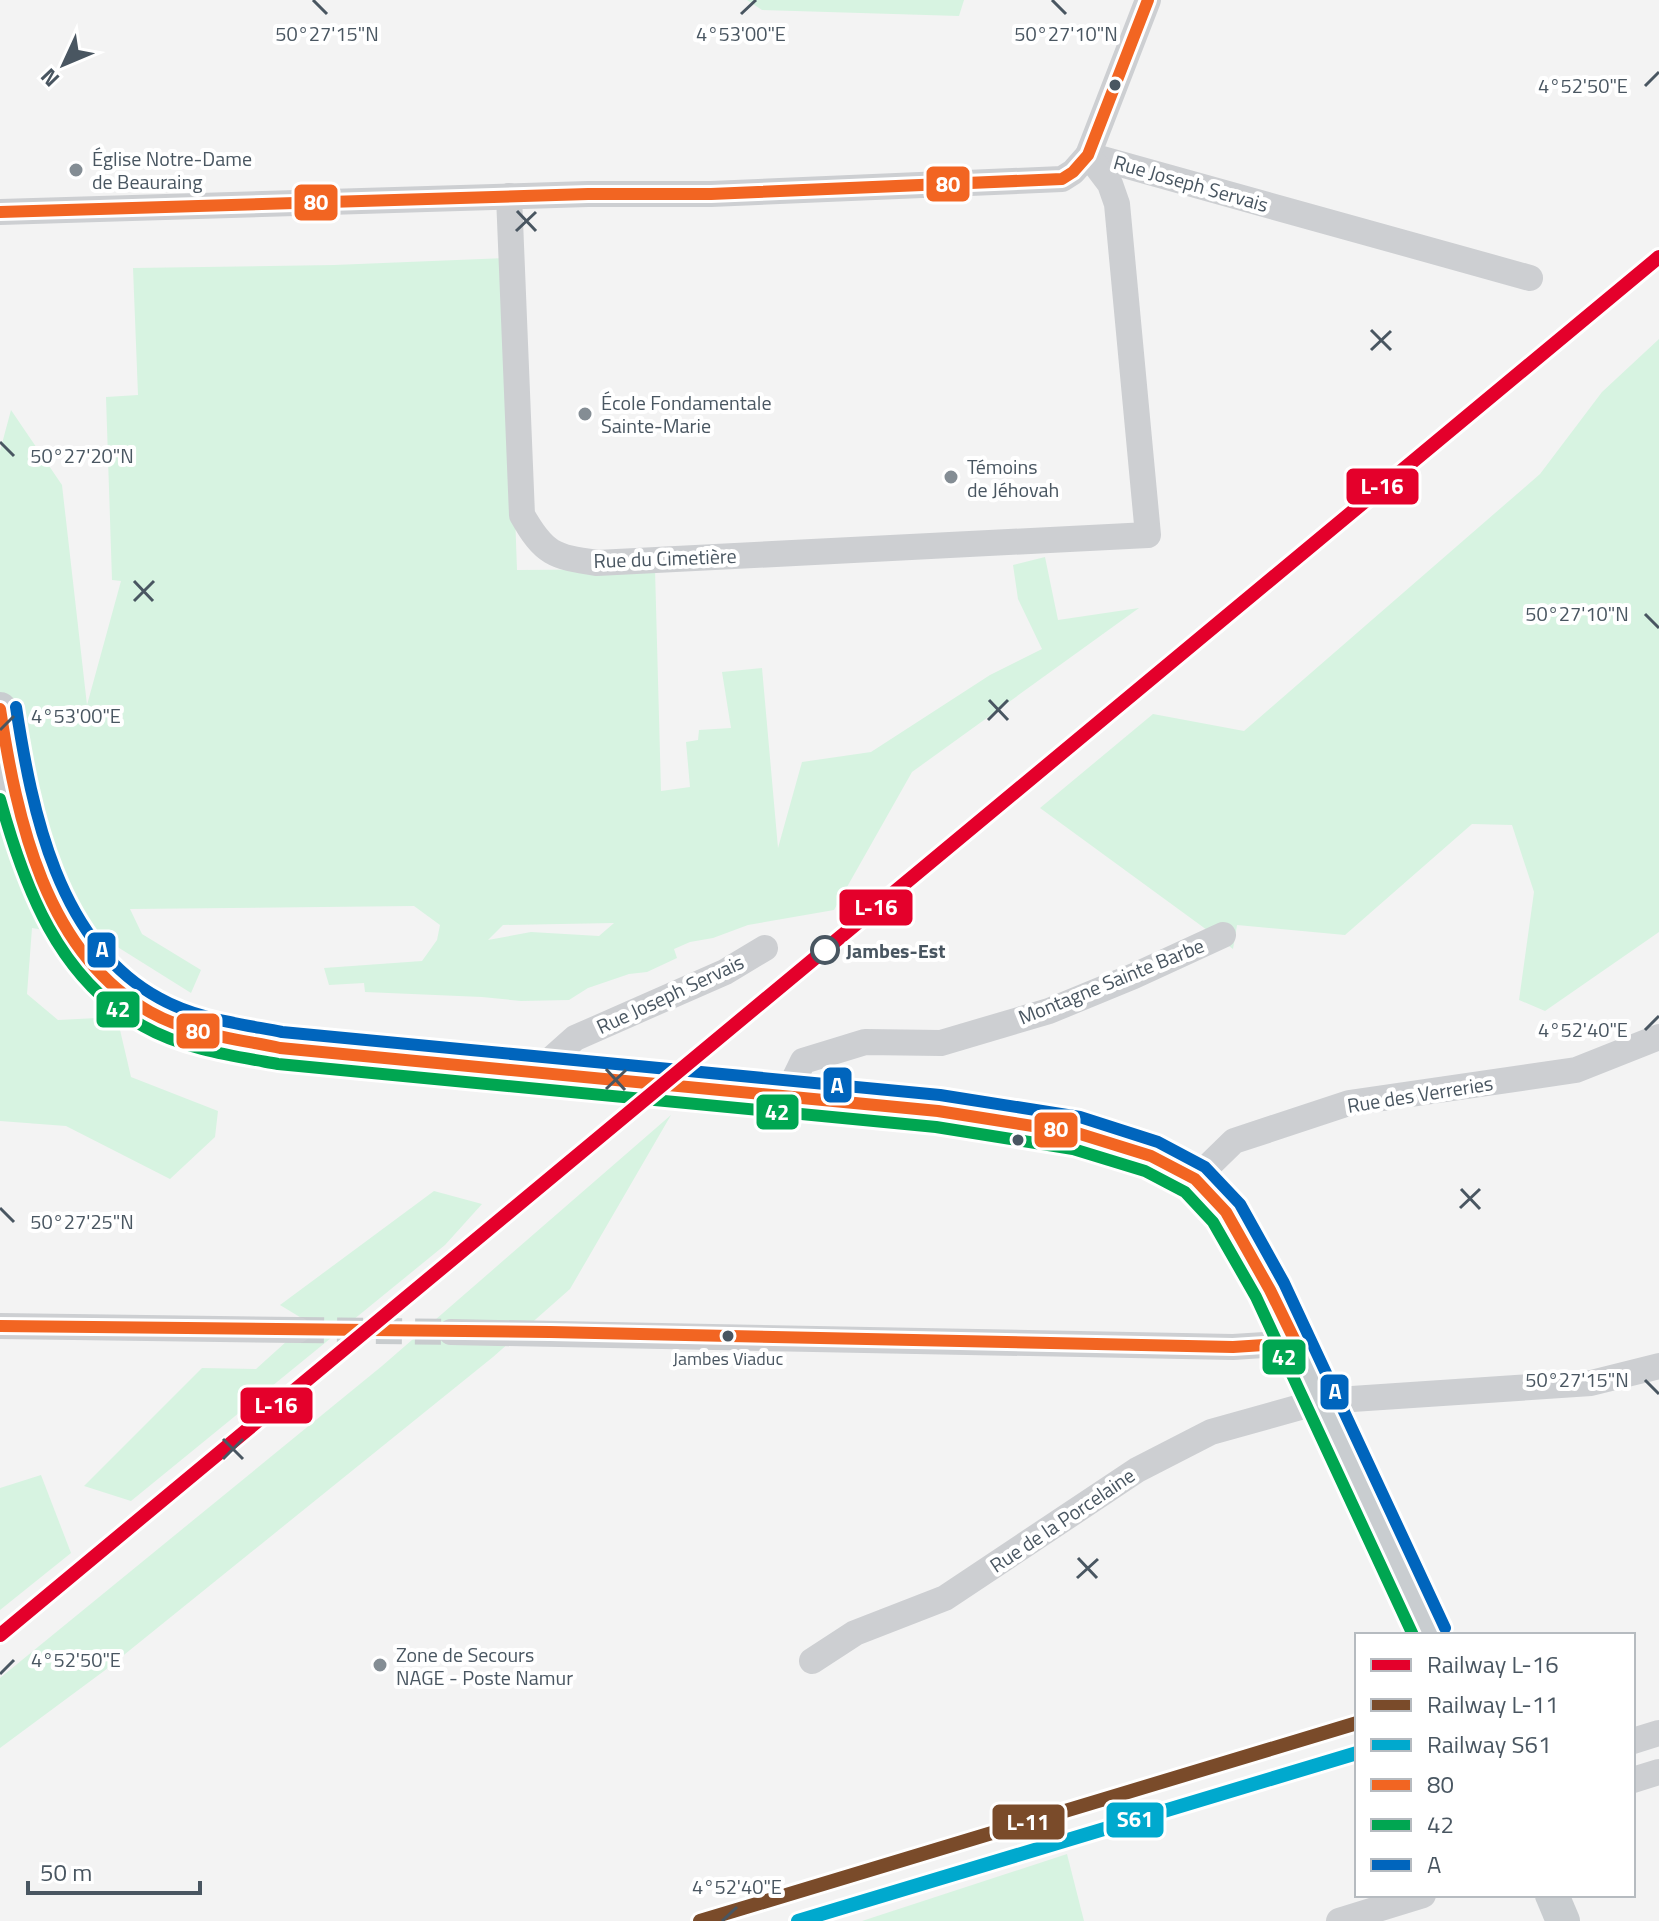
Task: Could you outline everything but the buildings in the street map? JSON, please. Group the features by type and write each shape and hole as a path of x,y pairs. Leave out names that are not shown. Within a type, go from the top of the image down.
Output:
{"main road":[{"path":"0,709 13,790 39,875 76,944 111,985 148,1012 196,1031 280,1048 938,1111 1077,1133 1151,1156 1195,1179 1226,1212 1270,1290 1430,1633"},
{"path":"1553,1897 1563,1921"}],"street":[{"path":"0,212 509,196 711,194 1062,179 1088,155 1148,0"},
{"name":"Rue Joseph Servais","path":"1088,155 1530,278"},
{"name":"Rue Joseph Servais","path":"1088,155 1110,184 1117,204 1148,535"},
{"name":"Rue du Cimetière","path":"509,196 522,515 537,542 562,558 597,563 1148,535"},
{"name":"Montagne Sainte Barbe","path":"786,1096 803,1061 865,1042 941,1043 1049,1011 1223,935"},
{"name":"Rue Joseph Servais","path":"538,1071 575,1038 725,972 765,948"},
{"name":"Rue des Verreries","path":"1195,1179 1234,1141 1349,1103 1576,1070 1659,1037"},
{"path":"0,1326 298,1330"},
{"path":"451,1332 1217,1347 1296,1343"},
{"name":"Rue de la Porcelaine","path":"812,1661 855,1633 945,1598 1137,1470 1211,1432 1322,1401 1591,1383 1659,1366"},
{"path":"1635,1740 1659,1733"},
{"path":"1635,1779 1659,1772"},
{"path":"1339,1921 1417,1897"}],"green space":[{"path":"747,0 964,0 959,16 762,10"},
{"path":"506,258 517,570 655,569 661,791 690,787 686,742 698,740 699,730 731,728 722,672 762,668 778,848 802,762 871,752 990,675 1042,649 1018,599 1013,565 1045,557 1058,620 1139,608 912,772 834,910 748,925 713,938 690,942 674,949 677,958 647,972 629,974 588,988 569,1000 521,1001 365,992 364,983 329,985 324,968 422,961 437,940 440,925 414,906 130,909 142,934 201,970 191,993 108,941 32,928 27,994 58,1020 117,1017 131,1077 218,1111 215,1137 170,1179 66,1126 0,1121 0,451 11,410 62,485 87,705 121,581 112,580 106,397 138,395 133,268","holes":["614,923 599,936 531,932 488,940 503,925"]},
{"path":"1659,339 1659,932 1545,1011 1519,1000 1534,892 1512,825 1472,824 1345,935 1237,925 1233,949 1040,808 1153,714 1244,731 1540,474 1602,392"},
{"path":"671,1115 570,1289 493,1357 104,1671 0,1748 0,1678 382,1366"},
{"path":"434,1191 482,1204 445,1245 131,1501 84,1486 202,1368 256,1369 308,1322 280,1305"},
{"path":"41,1475 71,1553 0,1610 0,1488"},
{"path":"1067,1854 1084,1921 862,1921"}],"tunnel":[{"path":"298,1330 451,1332"}],"rail line":[{"name":"L-16","path":"0,1635 1659,257"},
{"name":"L-11","path":"700,1921 1355,1724"},
{"name":"S61","path":"798,1921 1355,1754"}],"transit line":[{"name":"80","path":"0,212 588,194 711,194 1062,179 1088,155 1148,0"},
{"name":"A","path":"16,707 42,830 56,871 74,909 96,944 125,974 159,998 188,1011 282,1032 940,1095 1080,1117 1158,1142 1205,1167 1240,1204 1284,1283 1445,1628"},
{"name":"80","path":"0,709 27,838 42,880 61,919 85,955 114,987 150,1012 181,1026 280,1048 938,1111 1077,1133 1151,1156 1195,1179 1226,1212 1296,1343"},
{"name":"42","path":"0,799 33,897 67,956 88,983 113,1006 143,1026 175,1041 278,1064 936,1127 1073,1149 1145,1171 1185,1192 1213,1222 1256,1297 1412,1633"},
{"name":"80","path":"0,1326 550,1332 1233,1347 1296,1343"}],"place":[{"name":"Église Notre-Dame de Beauraing","path":"76,170"},
{"name":"École Fondamentale Sainte-Marie","path":"585,414"},
{"name":"Témoins de Jéhovah","path":"951,477"},
{"name":"Jambes-Est","path":"825,950"},
{"name":"Jambes Viaduc","path":"728,1336"},
{"name":"Zone de Secours NAGE - Poste Namur","path":"380,1665"}]}
